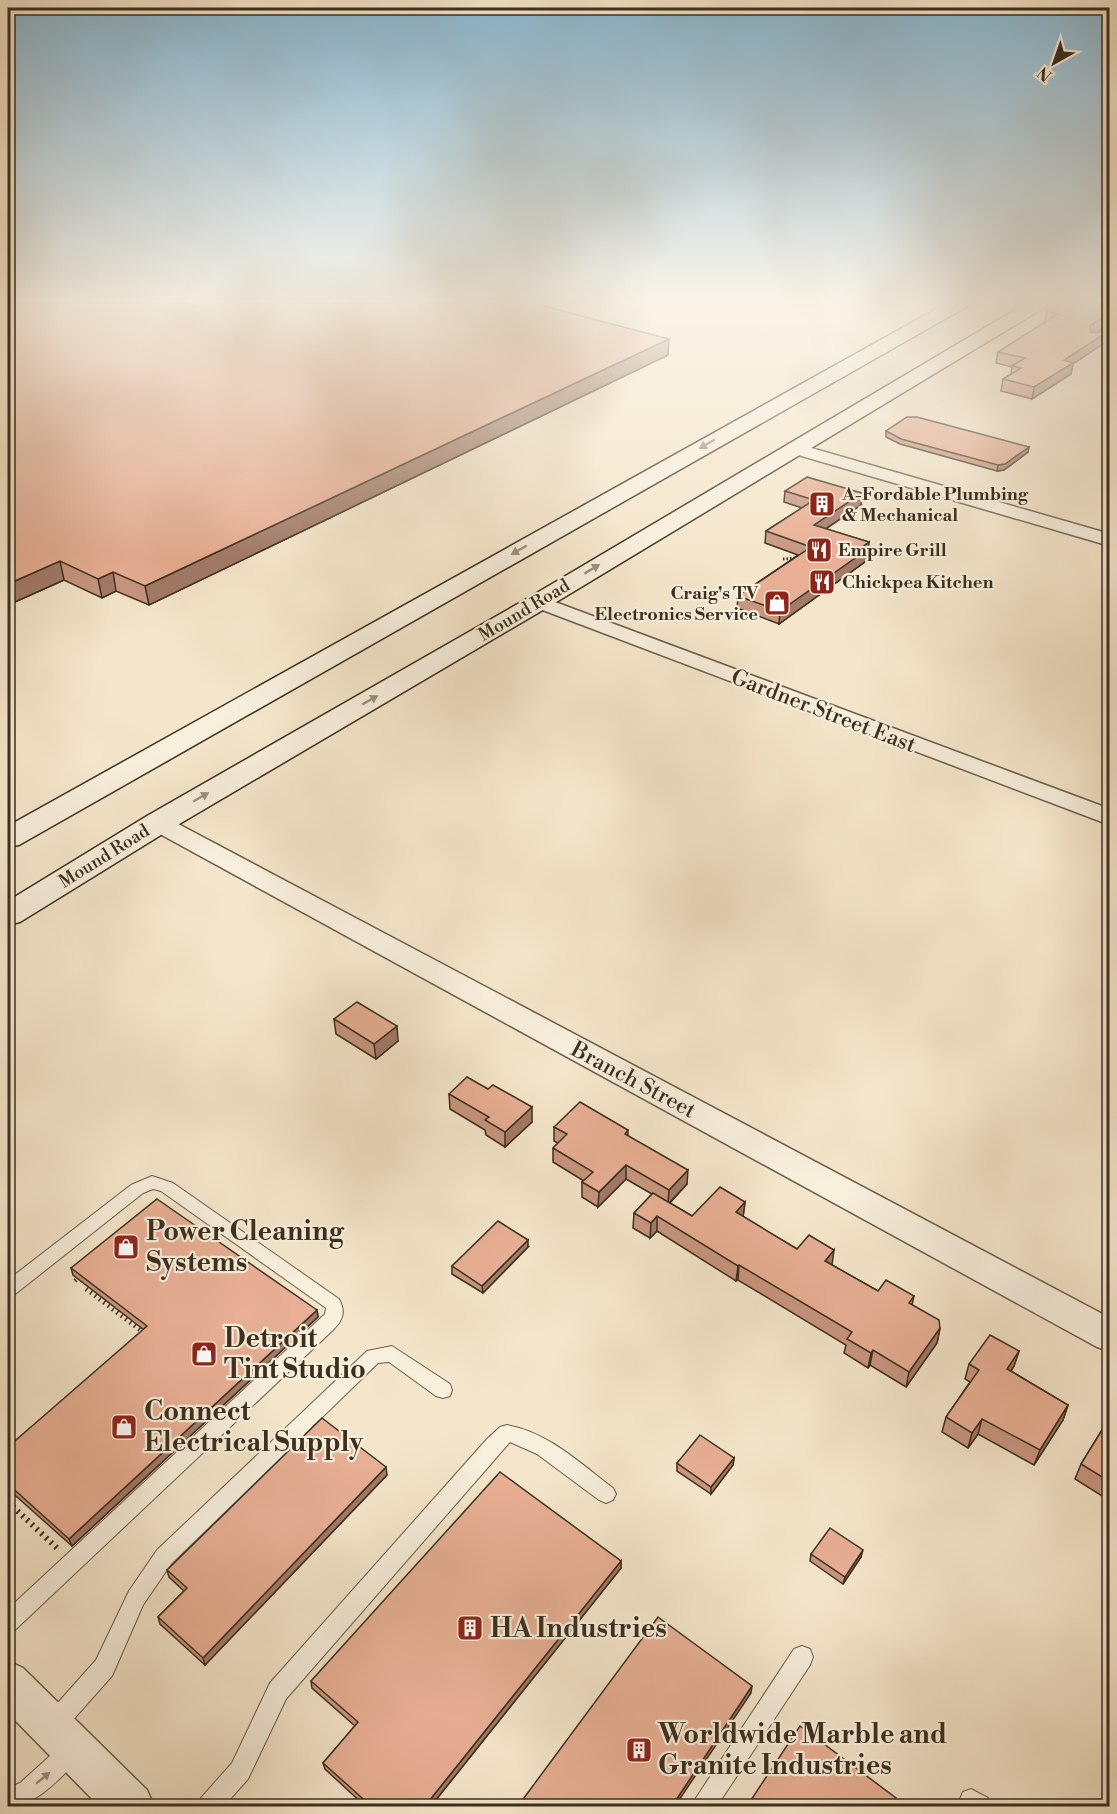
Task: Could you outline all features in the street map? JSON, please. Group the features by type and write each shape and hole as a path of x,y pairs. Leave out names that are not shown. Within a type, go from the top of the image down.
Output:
{"main road":[{"path":"8,838 807,388"},
{"name":"Mound Road","path":"8,915 158,823 539,602 895,388"},
{"path":"662,527 656,515 799,432 808,423 802,418 779,413 751,419"},
{"path":"8,851 278,699 328,659"},
{"path":"8,887 57,885"}],"street":[{"path":"794,448 1110,540"},
{"name":"Gardner Street East","path":"539,602 1110,818"},
{"name":"Branch Street","path":"158,823 1110,1336"},
{"path":"8,1683 131,1806"}],"lane":[{"path":"8,1290 137,1189 152,1182 167,1187 333,1304 335,1315 8,1623"},
{"path":"8,1800 28,1791 104,1668 136,1598 164,1557 374,1356 392,1354 442,1390"},
{"path":"209,1806 240,1771 278,1691 507,1433 515,1433 531,1441 606,1494"},
{"path":"704,1806 802,1657"},
{"path":"968,1806 971,1800 980,1806"}],"path":[{"path":"783,559 805,558"},
{"path":"86,1289 105,1301 143,1334 134,1341"},
{"path":"8,1502 63,1553"}],"building":[{"path":"8,388 566,388 145,586 113,572 98,579 60,561 8,584"},
{"path":"907,417 917,417 1029,447 1005,464 998,465 901,439 886,431"},
{"path":"807,477 862,493 814,525 869,542 862,547 868,549 780,611 738,596 811,547 766,531 814,500 785,491"},
{"path":"357,1002 397,1026 374,1044 334,1019"},
{"path":"467,1077 488,1089 493,1085 532,1107 505,1132 485,1120 489,1117 449,1094"},
{"path":"580,1102 628,1130 625,1134 688,1170 669,1190 626,1165 599,1192 582,1182 593,1172 553,1148 567,1134 554,1127"},
{"path":"720,1187 745,1202 736,1212 797,1249 809,1235 834,1250 825,1261 878,1291 886,1280 914,1296 909,1303 939,1320 940,1328 909,1372 873,1350 871,1353 847,1339 852,1332 657,1216 651,1223 634,1213 653,1193 692,1216"},
{"path":"157,1199 317,1310 69,1539 8,1484 8,1447 147,1326 71,1268"},
{"path":"498,1221 528,1240 482,1286 452,1266"},
{"path":"990,1335 1019,1351 1007,1369 1068,1405 1040,1450 982,1419 972,1433 946,1417 979,1370 969,1364"},
{"path":"1110,1417 1110,1482 1081,1464"},
{"path":"322,1418 386,1467 203,1658 158,1617 187,1588 167,1570"},
{"path":"700,1435 734,1458 711,1487 677,1463"},
{"name":"HA Industries","path":"500,1472 621,1561 425,1806 371,1806 323,1763 358,1722 311,1681"},
{"path":"830,1528 863,1550 845,1577 811,1554"},
{"name":"Worldwide Marble and Granite Industries","path":"658,1617 752,1686 672,1806 518,1806"},
{"path":"800,1726 896,1798 891,1806 747,1806"}],"place":[{"name":"A-Fordable Plumbing & Mechanical","path":"822,504"},
{"name":"Empire Grill","path":"819,550"},
{"name":"Chickpea Kitchen","path":"822,582"},
{"name":"Craig's TV Electronics Service","path":"777,603"},
{"name":"Power Cleaning Systems","path":"126,1247"},
{"name":"Detroit Tint Studio","path":"204,1354"},
{"name":"Connect Electrical Supply","path":"124,1427"},
{"name":"HA Industries","path":"470,1628"},
{"name":"Worldwide Marble and Granite Industries","path":"639,1750"}]}
